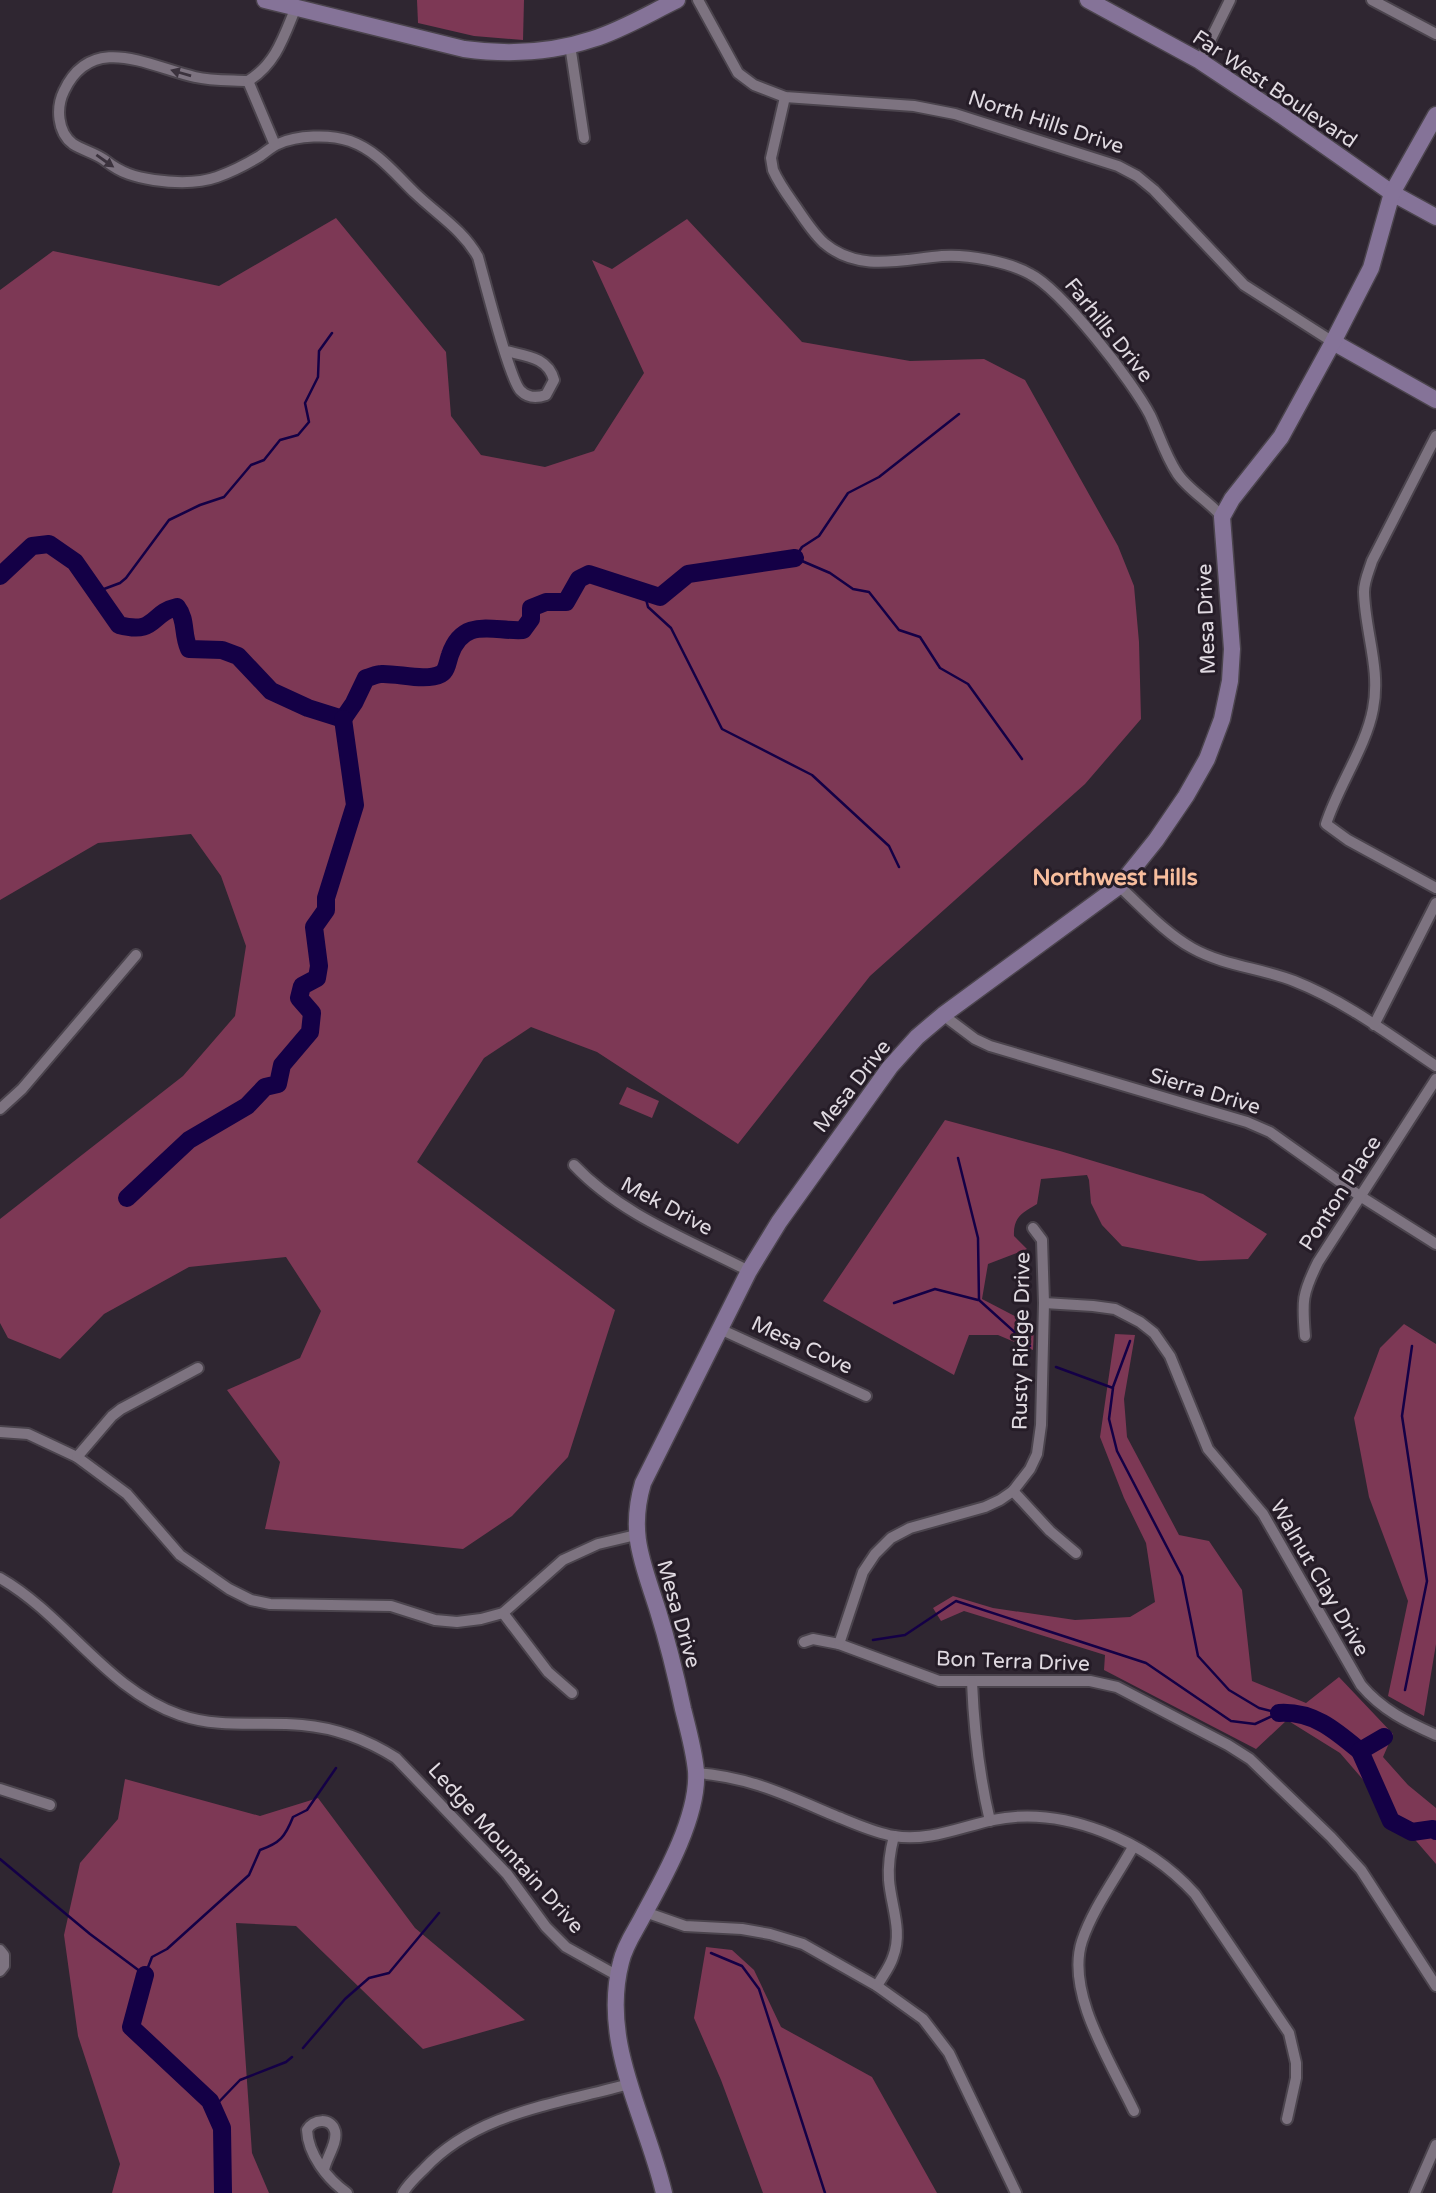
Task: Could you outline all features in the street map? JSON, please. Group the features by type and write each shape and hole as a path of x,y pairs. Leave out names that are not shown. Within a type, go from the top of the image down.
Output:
{"street":[{"path":"265,0 464,49 514,52 570,45 595,38 677,0"},
{"name":"North Hills Drive","path":"698,0 738,74 754,85 785,97 914,106 955,114 1118,166 1137,176 1154,190 1244,285 1333,342 1436,400"},
{"name":"Far West Boulevard","path":"1088,0 1199,61 1282,115 1392,193 1436,217"},
{"path":"1199,61 1230,0"},
{"path":"1372,0 1436,34"},
{"path":"296,8 272,62 248,81 197,78 119,56 102,57 89,63 72,77 63,92 60,121 64,133 72,143 101,157 122,173 172,183 218,177 289,140 348,140 376,154 416,195 454,225 471,244 478,257 515,383 529,396 546,395 554,380 552,370 546,364 506,351"},
{"path":"570,45 584,138"},
{"path":"248,81 275,145"},
{"name":"Farhills Drive","path":"785,97 771,158 773,170 813,231 826,245 844,254 887,263 944,256 967,257 1030,273 1051,287 1124,375 1149,412 1177,475 1222,517"},
{"path":"1222,517 1281,437 1333,342 1371,268 1392,193 1436,115"},
{"path":"1436,436 1372,561 1366,578 1364,592 1376,672 1373,710 1326,824 1348,840 1436,888"},
{"name":"Mesa Drive","path":"664,2193 629,2084 616,2029 615,2007 618,1976 625,1947 688,1823 696,1773 675,1674 640,1559 636,1535 638,1501 643,1483 749,1271 779,1222 851,1119 916,1037 1119,886 1156,840 1186,796 1207,759 1222,719 1230,681 1232,649 1222,517"},
{"path":"1119,886 1174,936 1192,948 1293,981 1331,998 1436,1066"},
{"path":"1374,1025 1436,903"},
{"path":"0,1110 22,1089 136,955"},
{"name":"Sierra Drive","path":"943,1015 975,1039 990,1046 1247,1122 1270,1132 1360,1196 1436,1244"},
{"name":"Ponton Place","path":"1305,1336 1302,1306 1304,1291 1318,1262 1436,1079"},
{"name":"Mek Drive","path":"574,1165 594,1186 619,1205 749,1271"},
{"name":"Rusty Ridge Drive","path":"839,1644 863,1572 875,1554 891,1538 910,1528 985,1507 1013,1491 1029,1471 1037,1454 1041,1424 1044,1303 1042,1240 1033,1228"},
{"name":"Walnut Clay Drive","path":"1044,1303 1115,1309 1154,1333 1170,1356 1208,1449 1263,1514 1361,1685 1373,1699 1400,1719 1436,1735"},
{"name":"Mesa Cove","path":"722,1329 866,1396"},
{"path":"77,1457 121,1409 198,1367"},
{"path":"0,1432 28,1434 77,1457 127,1494 180,1555 229,1589 251,1600 270,1604 391,1606 435,1620 457,1622 481,1619 503,1613 563,1560 598,1545 636,1535"},
{"path":"1013,1491 1050,1531 1076,1553"},
{"name":"Ledge Mountain Drive","path":"0,1578 23,1591 51,1614 86,1653 107,1670 168,1710 204,1722 301,1725 341,1731 375,1745 396,1758 507,1874 546,1927 566,1947 618,1976"},
{"path":"503,1613 548,1672 572,1693"},
{"name":"Bon Terra Drive","path":"804,1642 813,1639 839,1644 939,1681 1090,1681 1117,1687 1250,1759 1331,1837 1361,1870 1436,1986"},
{"path":"972,1682 979,1767 990,1821"},
{"path":"696,1773 751,1781 894,1836 919,1837 1010,1816 1057,1818 1092,1826 1133,1847 1168,1870 1195,1894 1289,2033 1296,2063 1296,2078 1287,2119"},
{"path":"0,1789 50,1805"},
{"path":"877,1986 893,1957 897,1940 897,1916 889,1882 894,1836"},
{"path":"1133,1847 1082,1941 1077,1975 1085,2008 1135,2110"},
{"path":"645,1912 685,1926 771,1934 803,1944 877,1986 923,2018 941,2040 1016,2193"},
{"path":"0,1950 4,1955 4,1966 0,1970"},
{"path":"403,2193 452,2144 488,2123 629,2084"},
{"path":"1415,2193 1436,2146"},
{"path":"324,2170 337,2186 347,2193"}],"shaded area":[{"path":"417,0 524,0 523,40 474,36 418,23"},
{"path":"336,218 446,352 451,416 481,455 545,467 594,451 644,373 592,260 612,269 687,219 802,342 910,361 984,359 1025,380 1118,546 1134,586 1141,719 1085,784 870,976 738,1144 597,1052 531,1027 484,1058 417,1162 615,1310 568,1457 512,1516 463,1549 265,1529 280,1462 227,1390 300,1358 321,1311 286,1257 189,1267 104,1314 60,1359 8,1338 0,1323 0,1219 183,1076 235,1016 246,946 221,876 191,834 98,843 0,900 0,290 53,251 219,286"},
{"path":"627,1087 659,1101 652,1118 619,1104"},
{"path":"945,1120 1203,1194 1267,1234 1248,1259 1199,1261 1122,1246 1102,1225 1091,1203 1087,1175 1041,1179 1037,1204 1023,1213 1015,1224 1014,1236 1027,1249 988,1264 982,1299 1034,1326 1033,1350 998,1335 969,1335 954,1375 823,1301"},
{"path":"1404,1324 1436,1344 1436,1644 1424,1716 1388,1696 1408,1601 1369,1497 1354,1418 1380,1348"},
{"path":"1115,1334 1135,1335 1124,1399 1127,1437 1179,1535 1209,1541 1242,1590 1252,1681 1306,1703 1339,1677 1393,1734 1383,1757 1408,1785 1436,1808 1436,1864 1340,1753 1287,1720 1256,1749 1104,1670 1105,1655 964,1611 941,1621 933,1608 953,1596 993,1608 1075,1620 1130,1617 1155,1602 1146,1543 1124,1498 1100,1437"},
{"path":"125,1779 260,1816 318,1798 415,1928 525,2020 423,2049 296,1926 236,1923 252,2153 269,2193 112,2193 120,2164 78,2036 64,1935 80,1863 118,1819"},
{"path":"706,1947 732,1950 754,1970 781,2027 872,2077 937,2193 763,2193 721,2080 694,2018"}],"waterway":[{"path":"96,592 126,578 169,520 224,497 251,465 264,460 280,440 298,435 309,422 305,403 318,377 319,351 332,333"},
{"path":"959,414 879,477 848,493 819,536 802,547 795,558 830,573 853,589 869,592 899,630 920,637 940,668 968,684 1022,759"},
{"path":"0,576 32,546 49,544 75,562 119,625 147,625 177,607 189,649 222,650 238,656 271,691 308,708 343,719 366,678 381,674 419,677 441,674 456,643 463,635 480,629 523,630 531,619 531,608 546,602 566,602 579,579 589,574 660,597 688,574 795,558"},
{"path":"644,591 648,607 671,628 722,729 812,775 889,846 899,867"},
{"path":"127,1198 189,1140 247,1106 265,1087 278,1084 282,1065 310,1032 312,1013 299,998 302,986 317,978 319,966 314,927 326,910 326,898 355,805 343,719"},
{"path":"958,1158 978,1238 979,1300 1030,1346"},
{"path":"894,1303 935,1289 978,1300"},
{"path":"1113,1387 1130,1341"},
{"path":"1405,1690 1427,1581 1402,1416 1412,1346"},
{"path":"1056,1367 1113,1388 1109,1419 1117,1451 1182,1576 1198,1656 1229,1690 1259,1708 1279,1713"},
{"path":"873,1640 905,1635 956,1601 1146,1663 1231,1721 1255,1724 1279,1713"},
{"path":"1279,1713 1302,1715 1323,1723 1360,1751"},
{"path":"1384,1737 1360,1751 1391,1821 1412,1832 1433,1829 1436,1831"},
{"path":"0,1859 90,1934 145,1975 152,1957 167,1949 249,1875 260,1850 281,1838 293,1817 307,1810 336,1768"},
{"path":"303,2048 345,1999 369,1978 389,1973 439,1913"},
{"path":"711,1953 742,1966 759,1989 825,2193"},
{"path":"145,1975 131,2027 210,2101 222,2128 223,2193"},
{"path":"213,2108 240,2080 286,2062 292,2057"}],"district":[{"name":"Northwest Hills","path":"1115,877"}]}
